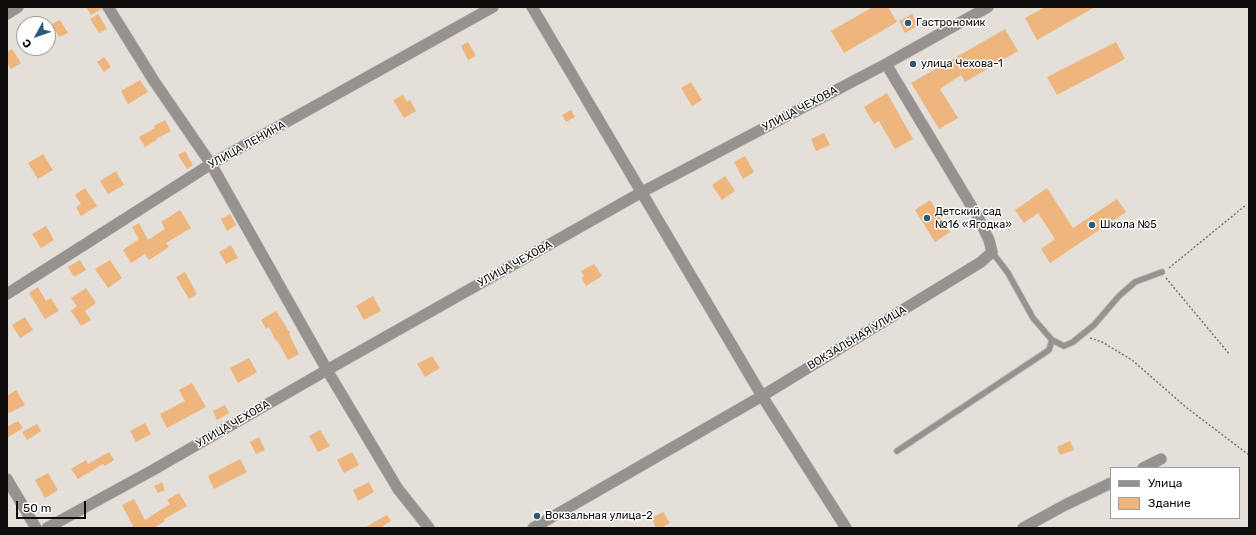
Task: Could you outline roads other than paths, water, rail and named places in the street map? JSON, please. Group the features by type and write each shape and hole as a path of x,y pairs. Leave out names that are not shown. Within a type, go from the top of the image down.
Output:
{"street":[{"path":"7,14 18,7"},
{"path":"108,7 154,81 211,164 328,370 398,489 429,528"},
{"name":"УЛИЦА ЛЕНИНА","path":"7,294 211,164 493,7"},
{"path":"532,7 762,396 846,528"},
{"name":"УЛИЦА ЧЕХОВА","path":"46,528 153,470 642,192 886,64 988,7"},
{"path":"886,64 978,217 989,240 992,252"},
{"name":"ВОКЗАЛЬНАЯ УЛИЦА","path":"533,528 762,396 981,262 992,252"},
{"path":"1145,467 1161,460"},
{"path":"7,479 36,528"},
{"path":"1023,528 1065,505 1110,483"}],"lane":[{"path":"992,252 1008,273 1033,318 1052,340 1064,346 1073,342 1094,325 1119,296 1136,282 1162,272"},
{"path":"897,451 1049,350 1052,340"}],"place":[{"name":"Гастрономик","path":"908,23"},
{"name":"улица Чехова-1","path":"913,64"},
{"name":"Детский сад №16 «Ягодка»","path":"927,218"},
{"name":"Школа №5","path":"1092,225"},
{"name":"Вокзальная улица-2","path":"537,516"}]}
